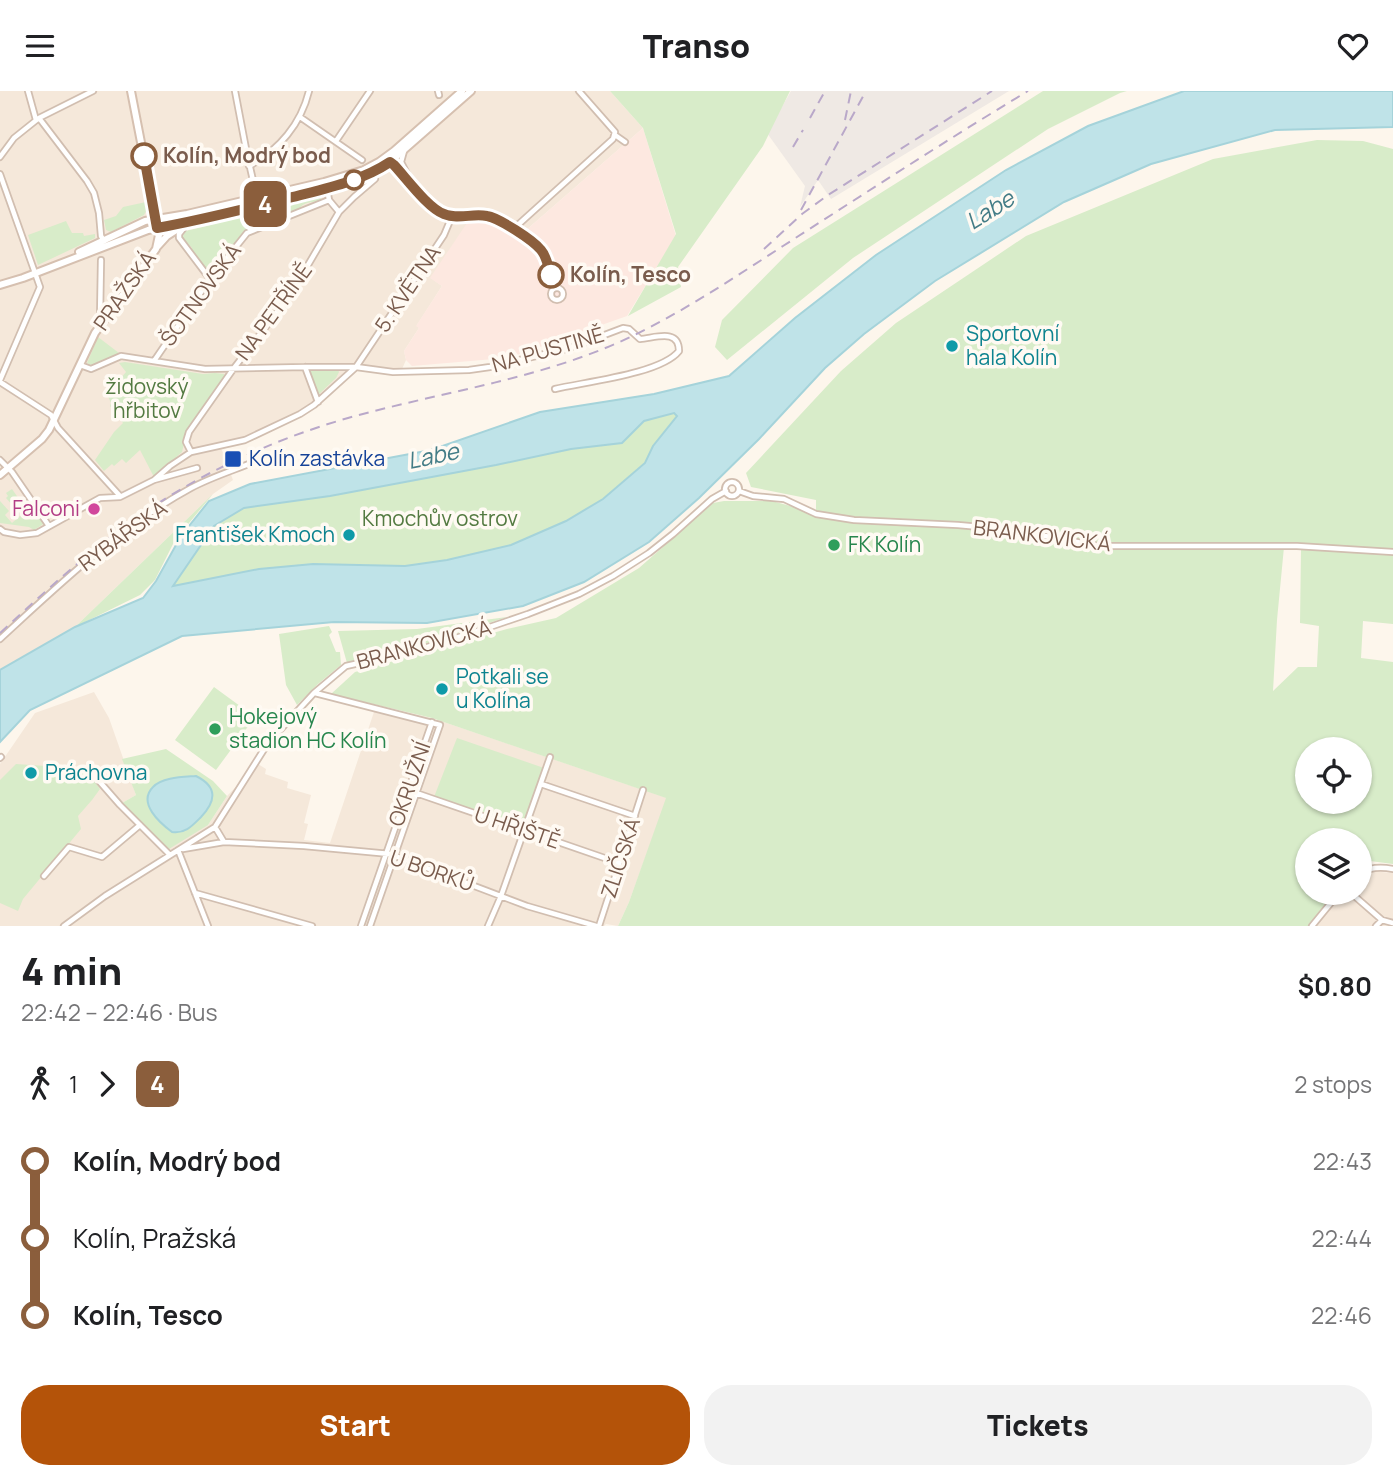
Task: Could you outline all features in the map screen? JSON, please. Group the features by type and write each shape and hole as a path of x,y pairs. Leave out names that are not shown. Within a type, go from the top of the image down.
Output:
{"street":[{"path":"28,91 37,119 87,181 96,201 104,241"},
{"path":"0,157 14,138 37,119 93,91"},
{"path":"0,285 157,228 131,91"},
{"path":"235,91 257,198"},
{"path":"336,142 370,91"},
{"name":"PRAŽSKÁ","path":"36,272 145,221 257,198 355,173 379,162 394,151 462,91"},
{"name":"PRAŽSKÁ","path":"0,475 45,436 55,421 79,365 102,322 156,249 159,235 157,228 190,222 363,177 404,151 471,91"},
{"path":"579,91 615,135 625,142"},
{"path":"249,166 260,161 280,144 300,117 308,92"},
{"path":"300,117 362,160"},
{"path":"512,229 615,135"},
{"path":"390,162 394,151"},
{"path":"404,151 401,164 412,185"},
{"path":"379,162 390,162 394,165 433,207 442,213 460,218 489,216 512,229 542,251 555,288"},
{"path":"0,174 40,286 0,381 51,415 58,428 120,496"},
{"name":"NA PETŘÍNĚ","path":"191,452 186,442 189,432 291,294 340,212 375,179"},
{"path":"327,188 329,201 340,212"},
{"name":"ŠOTNOVSKÁ","path":"154,361 210,279 247,233 329,201"},
{"name":"5. KVĚTNA","path":"191,452 246,440 300,414 318,402 356,367 444,235 452,216"},
{"path":"190,222 180,231 180,239 210,279"},
{"path":"156,249 174,230 190,222"},
{"path":"101,260 102,322"},
{"name":"NA PUSTINĚ","path":"356,367 393,372 490,367 570,348 625,328 640,338 669,336 679,343 679,351 675,356 648,368 555,389"},
{"path":"79,365 91,369 121,356 205,369 356,367"},
{"path":"305,367 318,402"},
{"path":"154,480 191,452"},
{"name":"RYBÁŘSKÁ","path":"0,639 91,558 145,517 192,488 261,459"},
{"path":"0,460 49,526"},
{"path":"0,530 32,534 100,498 120,496 154,480 197,468"},
{"name":"BRANKOVICKÁ","path":"726,491 727,485 732,482 738,485 739,491"},
{"name":"BRANKOVICKÁ","path":"726,491 732,496 739,491"},
{"name":"BRANKOVICKÁ","path":"64,926 105,896 215,827 268,743 314,693 346,666 418,650 528,614 579,594 649,553 712,499 726,491"},
{"name":"BRANKOVICKÁ","path":"739,491 753,496 784,499 816,515 854,520 1013,530 1098,546 1297,546 1393,552"},
{"path":"314,693 432,722"},
{"name":"OKRUŽNÍ","path":"361,926 432,722 440,725 370,926"},
{"path":"488,926 501,897 550,757"},
{"path":"92,773 170,855"},
{"path":"541,784 635,816"},
{"name":"ZLIČSKÁ","path":"598,926 643,790"},
{"name":"U HŘIŠTĚ","path":"416,793 619,863"},
{"path":"44,876 69,847 102,857 140,825"},
{"path":"215,827 224,842"},
{"name":"U BORKŮ","path":"178,850 224,842 394,855 501,897 598,926"},
{"path":"178,850 208,926"},
{"path":"1372,869 1393,869"},
{"path":"195,893 312,926"},
{"path":"1312,926 1329,905"},
{"path":"1362,905 1379,924 1393,923"}],"shaded area":[{"path":"0,91 610,91 643,128 516,239 488,221 431,278 442,286 404,351 406,360 402,369 359,365 307,408 246,438 220,445 233,480 213,494 75,627 0,671"},
{"path":"791,91 1009,91 831,199 818,180 800,207 805,186 767,133"},
{"path":"643,128 676,236 627,316 517,355 412,366 406,360 404,351 419,328 416,326 442,286 430,278 467,223 488,221 516,239"},
{"path":"94,692 109,718 136,795 122,803 208,825 227,796 258,764 266,769 265,774 288,782 287,788 311,795 304,823 308,824 304,840 330,843 376,706 432,718 667,798 618,926 0,926 0,764 35,713"},
{"path":"1372,871 1393,873 1393,926 1314,926 1331,905 1372,905"}],"green space":[{"path":"610,91 790,91 763,146 678,267 681,287 628,316 676,234 643,128"},
{"path":"1043,91 1127,91 1048,129 853,258 727,360 715,347 722,320 793,248"},
{"path":"1317,140 1363,141 1393,149 1393,624 1363,621 1361,658 1393,662 1393,864 1372,861 1372,828 1295,828 1295,905 1326,905 1310,926 618,926 666,798 432,718 331,694 355,672 556,618 639,568 713,503 772,501 816,513 816,500 751,487 746,473 841,371 896,323 1026,236 1213,159","holes":["1284,547 1301,549 1300,623 1319,626 1317,667 1298,667 1273,691"]},
{"path":"320,197 324,200 307,203 299,209 244,231 211,272 208,272 182,237 186,231"},
{"path":"146,202 148,208 144,215 111,232 106,230 104,220 116,216 123,207"},
{"path":"66,221 72,233 83,233 84,236 95,234 95,238 38,265 28,235"},
{"path":"98,337 119,353 91,365 87,363"},
{"name":"židovský hřbitov","path":"119,363 225,376 187,431 182,452 154,477 140,450 126,463 122,459 104,471 95,460 123,423 110,406 107,394 126,372"},
{"path":"307,368 338,369 339,372 317,396"},
{"name":"Kmochův ostrov","path":"674,413 677,416 653,446 645,463 603,499 566,521 511,545 447,560 405,566 313,564 259,569 172,587 214,526 244,508 330,496 571,449 622,443 644,421"},
{"path":"12,489 28,512 36,510 45,523 34,530 0,523 0,501 9,511 5,515 12,523 21,515 6,498 6,493"},
{"path":"213,494 175,540 155,580 140,595 75,627"},
{"path":"507,617 420,646 347,663 338,631 417,629"},
{"path":"329,626 332,632 329,635 336,652 340,652 341,665 297,705 286,685 279,634"},
{"name":"Hokejový stadion HC Kolín","path":"214,687 255,717 216,770 175,740"},
{"path":"457,738 544,768 523,826 434,797"},
{"path":"166,749 213,781 227,796 208,825 169,849 122,803 136,795 122,759"},
{"path":"16,764 76,768 90,775 100,789 78,816 81,829 23,899 18,911 0,903 0,780"}],"water":[{"name":"Labe","path":"1184,91 1393,91 1393,127 1275,130 1151,164 1064,202 935,281 864,334 825,368 699,498 649,542 584,582 523,606 427,623 334,622 182,636 30,710 0,742 0,670 75,627 143,598 156,581 181,536 209,501 250,484 431,450 540,412 654,394 729,376 795,318 876,255 1006,170 1088,126","holes":["674,413 677,416 653,446 645,463 603,499 566,521 511,545 447,560 405,566 313,564 259,569 173,586 214,526 244,508 330,496 571,449 622,443 644,421"]},
{"path":"196,776 211,790 210,805 188,829 172,832 152,812 149,793 162,781"}],"railway":[{"path":"810,118 825,91"},
{"path":"845,120 851,91"},
{"path":"801,210 866,91"},
{"path":"764,249 802,214 828,195 992,91"},
{"path":"0,633 79,562 134,520 221,467 283,440 348,418 550,368 615,344 659,323 701,298 1028,91"},
{"path":"793,147 803,130"}],"bus line":[{"name":"4","path":"144,156 157,228 192,222 352,181 381,169 390,162 442,213 460,218 489,216 520,234 542,251 551,275"}],"place":[{"name":"Kolín, Modrý bod","path":"144,156"},
{"name":"Kolín, Tesco","path":"551,275"},
{"name":"Sportovní hala Kolín","path":"952,346"},
{"name":"Kolín zastávka","path":"233,459"},
{"name":"Falconi","path":"94,509"},
{"name":"František Kmoch","path":"349,535"},
{"name":"FK Kolín","path":"834,545"},
{"name":"Potkali se u Kolína","path":"442,689"},
{"name":"Hokejový stadion HC Kolín","path":"215,729"},
{"name":"Práchovna","path":"31,773"}]}
